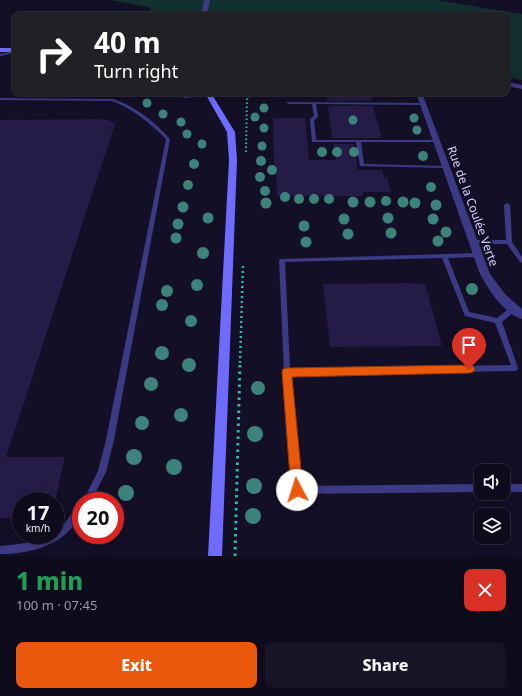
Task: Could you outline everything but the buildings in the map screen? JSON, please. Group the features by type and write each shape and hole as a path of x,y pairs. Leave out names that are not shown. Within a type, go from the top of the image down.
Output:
{"street":[{"path":"205,12 207,0"},
{"path":"0,50 12,51"},
{"path":"510,85 522,87"},
{"path":"209,96 231,132 233,160 215,556"},
{"name":"Rue de la Coulée Verte","path":"420,96 473,242 491,286 522,315"}],"lane":[{"path":"0,55 12,52"},
{"path":"0,99 113,100 124,103 155,124 168,139 110,440 102,472 92,492"},
{"path":"289,103 423,104"},
{"path":"314,104 316,117 312,119 314,141 436,141"},
{"path":"358,141 362,165 446,167"},
{"path":"507,205 509,242 522,261"},
{"path":"473,242 509,242"},
{"path":"474,488 297,490 287,372 282,260 478,255"},
{"path":"444,256 467,314 498,321 514,309"},
{"path":"287,372 518,368 498,321"},
{"path":"510,488 522,488"},
{"path":"0,550 10,550 41,543 63,531 72,520"}],"path":[{"path":"246,153 247,98 250,96"},
{"path":"235,556 243,263"}],"green space":[{"path":"111,0 436,0 510,12 150,12 151,8"},
{"path":"510,12 522,14 522,80 510,78"}],"route":[{"path":"297,490 287,372 469,369"}]}
